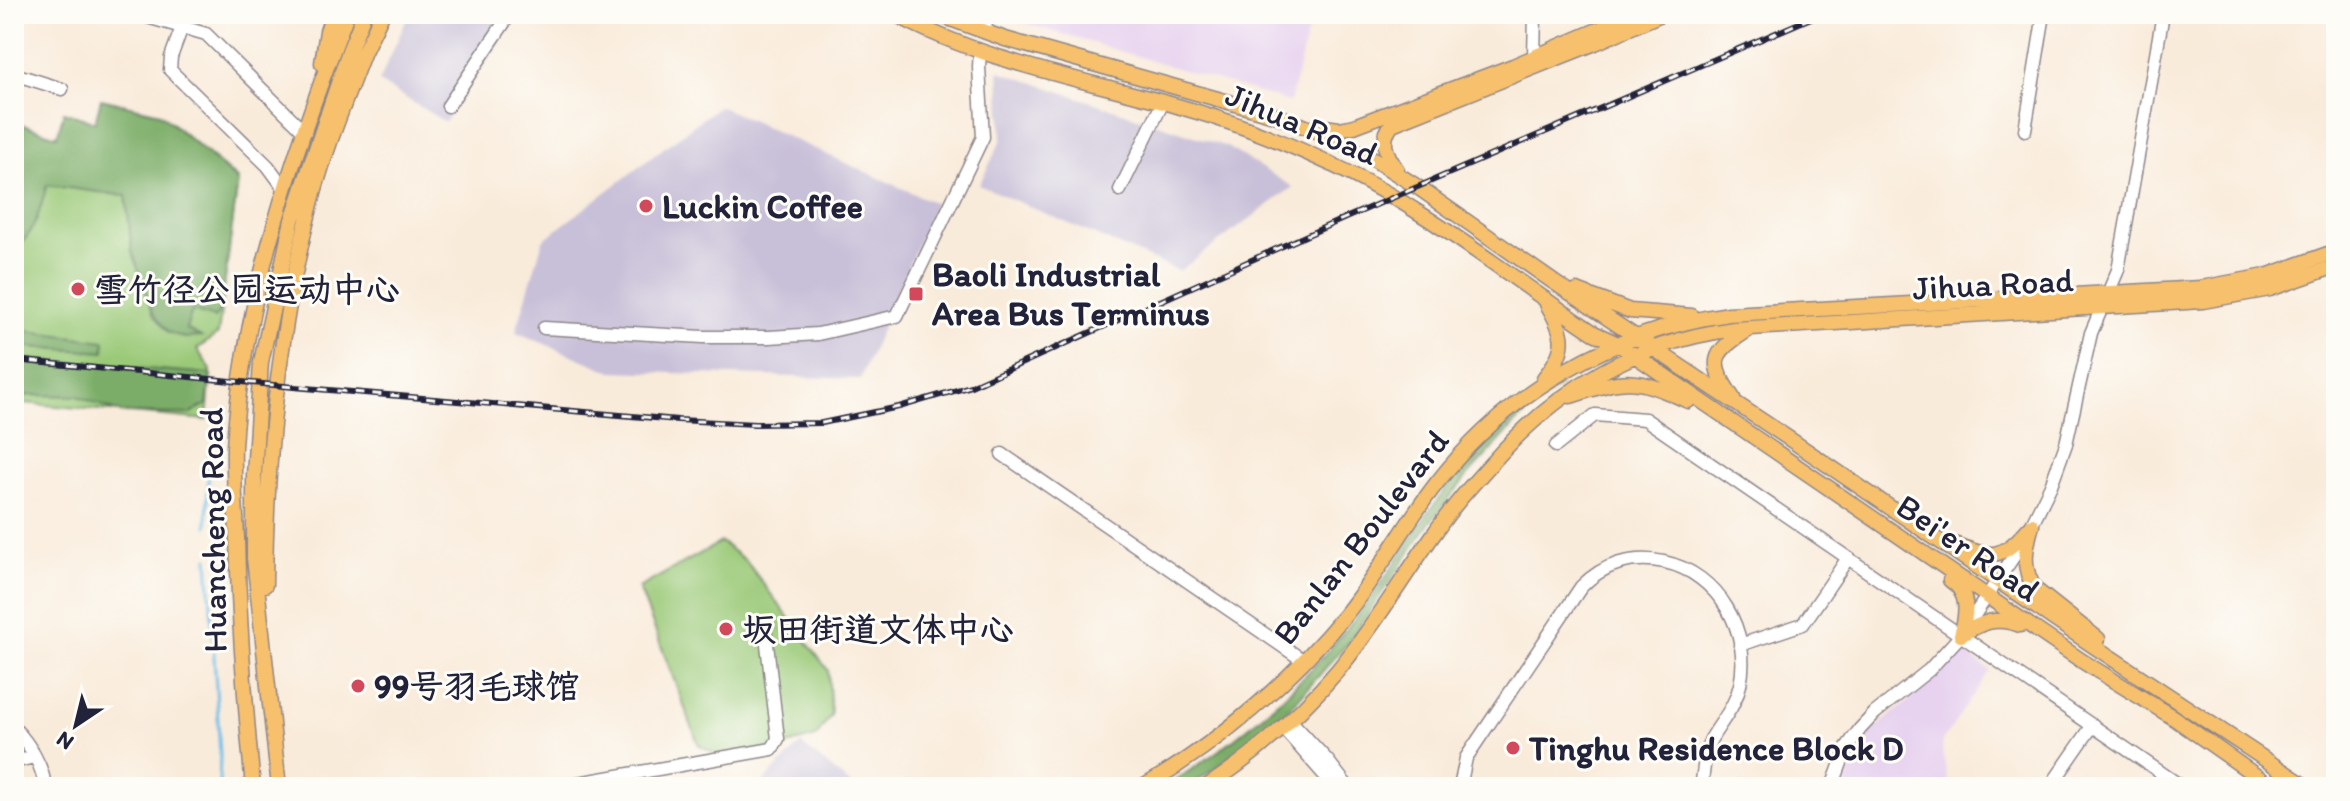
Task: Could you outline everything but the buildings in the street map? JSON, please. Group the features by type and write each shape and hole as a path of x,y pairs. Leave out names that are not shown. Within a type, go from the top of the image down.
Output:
{"main road":[{"path":"317,91 327,31 333,14"},
{"path":"317,91 347,14"},
{"path":"334,99 364,14"},
{"path":"264,658 266,499 293,278 311,202 335,125 382,14"},
{"name":"Jihua Road","path":"895,14 980,51 1250,129 1350,173 1426,217 1544,300 1633,355 1701,334 1751,328 2104,301 2223,285 2288,270 2336,251"},
{"name":"Jihua Road","path":"937,14 990,34 1253,108 1349,146 1402,177 1651,348"},
{"path":"1302,125 1339,129 1354,126 1534,57 1635,14"},
{"path":"1402,177 1384,150 1386,132 1392,124 1556,60 1661,14"},
{"path":"334,99 363,54"},
{"name":"Huancheng Road","path":"253,787 239,594 234,449 249,334 261,278 285,189 317,91"},
{"name":"Huancheng Road","path":"279,787 254,558 254,475 261,362 292,220 334,99"},
{"name":"Jihua Road","path":"1708,317 1750,312 2104,301 2180,304 2226,298 2292,282 2336,266"},
{"path":"1555,283 1630,311 1708,317"},
{"path":"1536,388 1557,360 1562,342 1560,329 1544,300"},
{"name":"Banlan Boulevard","path":"1143,787 1217,738 1264,700 1304,661 1365,589 1451,466 1500,417 1536,388 1576,363 1635,337 1708,317"},
{"path":"1738,405 1718,374 1717,360 1727,343 1751,328"},
{"name":"Bei'er Road","path":"1651,348 2307,787"},
{"name":"Banlan Boulevard","path":"1206,787 1237,766 1319,691 1355,649 1438,528 1510,442 1556,401 1598,372 1633,355"},
{"name":"Bei'er Road","path":"1633,355 2272,787"},
{"path":"1556,401 1614,382 1640,382 1656,386 1726,419"},
{"path":"1864,513 1897,545 1963,592 1966,609 1961,635"},
{"path":"1926,533 1990,556 2009,548 2032,525"},
{"path":"2032,525 2026,545 2025,566 2029,581 2036,590 2098,638 2119,663"},
{"path":"1961,635 1976,626 2004,619 2056,643"}],"street":[{"path":"137,14 206,34 305,132"},
{"path":"448,106 510,14"},
{"path":"977,14 990,34"},
{"path":"1534,57 1535,14"},
{"path":"2025,130 2044,14"},
{"path":"1832,787 1847,747 1860,729 1875,713 1929,670 1961,635 2032,525 2051,485 2066,444 2091,333 2118,270 2163,14"},
{"path":"182,27 171,57 170,70 268,166 285,189"},
{"path":"544,328 703,337 769,337 818,334 897,316 983,137 980,51"},
{"path":"14,74 62,89"},
{"path":"1120,190 1163,102"},
{"path":"1556,446 1595,415 1645,419 2182,787"},
{"path":"1002,454 1304,661"},
{"path":"1740,645 1803,624 1848,558"},
{"path":"1460,787 1466,758 1581,587 1601,570 1626,561 1646,559 1665,562 1693,573 1709,584 1727,607 1740,645 1743,666 1740,687 1732,709 1710,742 1701,787"},
{"path":"555,787 772,749 778,739 765,627"},
{"path":"1286,724 1335,787"},
{"path":"1286,724 1327,760 1348,787"},
{"path":"2050,787 2093,725"},
{"path":"14,728 44,774 45,787"},
{"path":"14,762 34,757"}],"shaded area":[{"path":"409,14 519,14 445,122 379,82"},
{"path":"1006,14 1312,14 1290,102 1012,19"},
{"path":"999,71 1227,147 1293,187 1179,271 979,185 1002,139"},
{"path":"719,106 935,203 860,379 610,371 516,332 543,240"},
{"path":"1963,652 1990,670 1941,743 1949,787 1845,787 1858,753 1869,736"},
{"path":"801,744 854,787 758,787"}],"green space":[{"path":"101,99 160,113 238,181 221,310 214,318 192,311 186,329 201,337 184,338 168,332 153,313 132,251 126,196 47,185 32,228 14,249 14,122 57,136 64,112 95,122"},
{"path":"161,114 238,180 218,334 197,349 211,370 207,420 14,402 14,136 49,136"},
{"path":"14,329 105,341 104,352 14,346"},
{"path":"14,359 211,374 207,404 189,414 121,413 77,396 28,395 14,402"},
{"path":"1561,384 1518,421 1469,474 1430,522 1348,643 1293,705 1231,758 1188,787 1164,787 1243,732 1291,690 1365,606 1431,509 1474,456 1507,425"},
{"name":"坂田街道文体中心","path":"721,542 746,561 828,670 831,715 816,737 730,761 699,745 639,588"}],"waterway":[{"path":"207,526 209,452"},
{"path":"208,558 220,754 219,787"}],"railway":[{"path":"14,360 678,420 822,423 899,407 971,386 1343,219 1820,14"}],"place":[{"name":"Luckin Coffee","path":"646,206"},
{"name":"雪竹径公园运动中心","path":"78,289"},
{"name":"Baoli Industrial Area Bus Terminus","path":"916,294"},
{"name":"坂田街道文体中心","path":"726,629"},
{"name":"99号羽毛球馆","path":"358,686"},
{"name":"Tinghu Residence Block D","path":"1513,748"}]}
